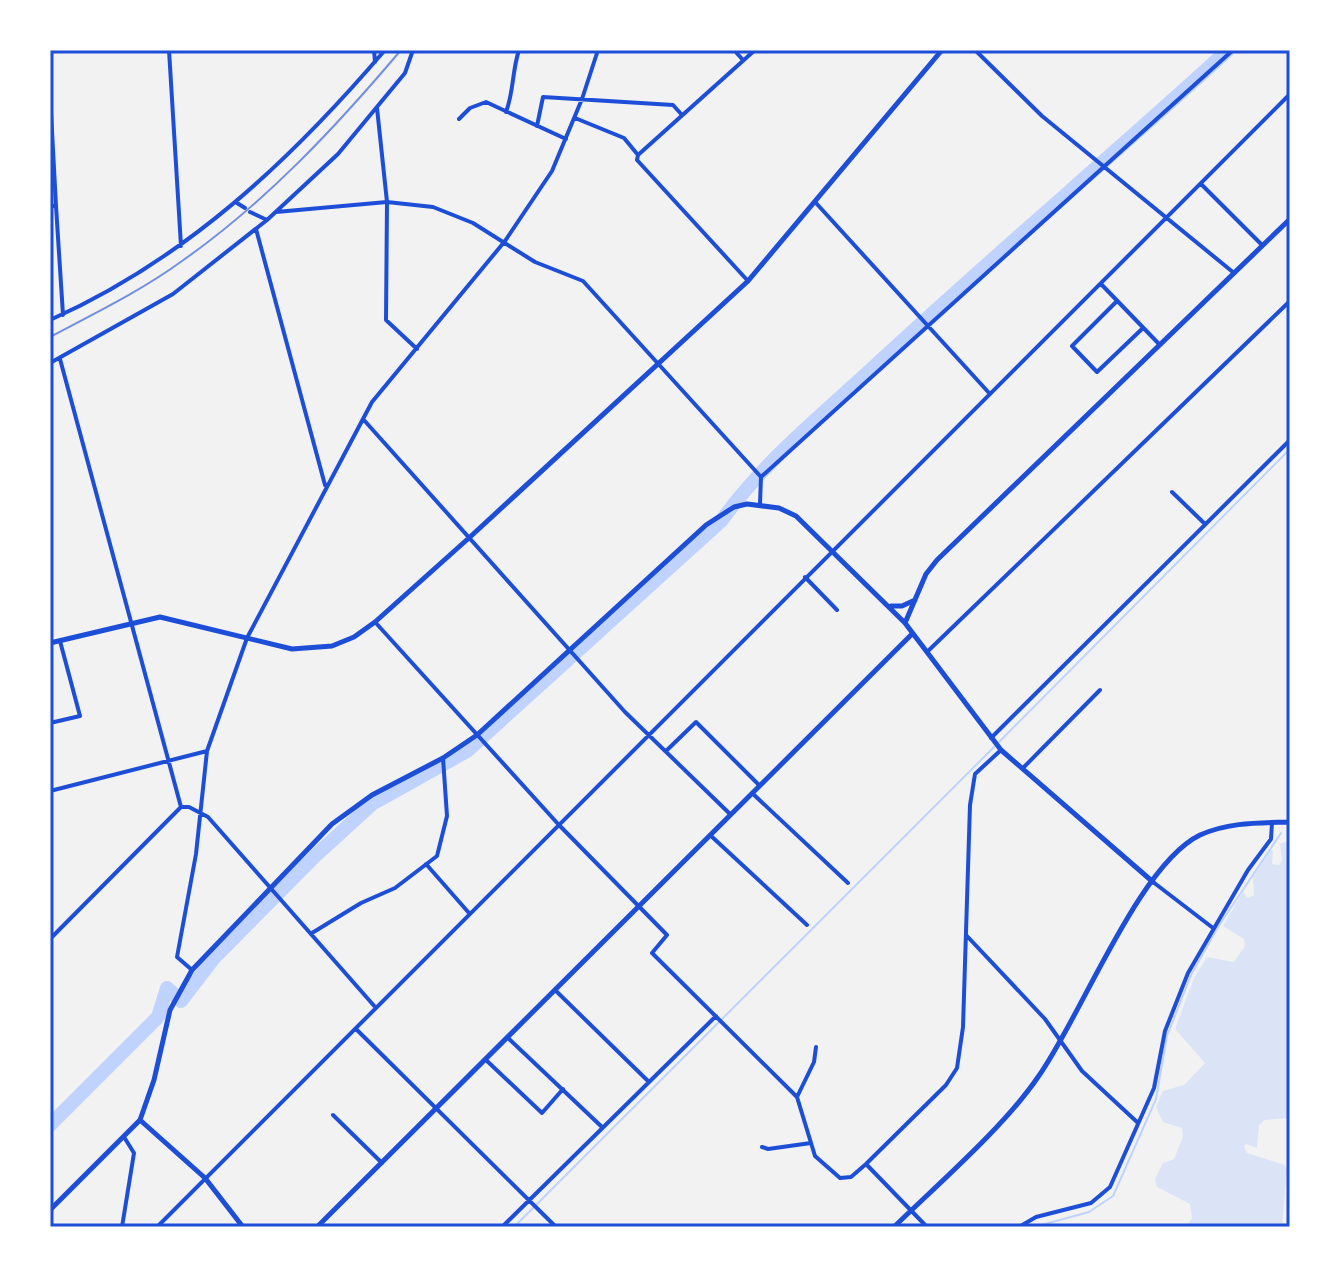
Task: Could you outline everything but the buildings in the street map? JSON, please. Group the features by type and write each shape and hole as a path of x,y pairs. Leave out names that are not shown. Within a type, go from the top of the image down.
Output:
{"street":[{"path":"169,50 181,246"},
{"path":"374,50 375,62"},
{"path":"50,320 122,284 181,246 237,203 343,101 385,50"},
{"path":"50,363 173,294 267,220 338,154 405,73 413,50"},
{"path":"506,112 513,93 512,68 519,50"},
{"path":"192,970 177,957 207,751 247,638 363,419 505,241 552,171 575,118 598,50"},
{"path":"734,50 744,60"},
{"path":"638,155 755,50"},
{"path":"50,643 160,617 292,649 312,649 344,642 375,622 748,281 942,50"},
{"path":"975,50 995,66 1015,93 1234,273"},
{"path":"761,477 1233,50"},
{"path":"50,93 53,206 63,315"},
{"path":"157,1227 1290,94"},
{"path":"537,126 543,97 673,105 683,115"},
{"path":"459,119 470,108 486,102 566,139"},
{"path":"376,105 387,202 386,320 418,349"},
{"path":"575,118 624,138 638,155 637,160 748,281"},
{"path":"1201,184 1262,245"},
{"path":"276,212 387,202 433,207 505,241 535,262 583,281 761,477 760,504"},
{"path":"237,203 245,208"},
{"path":"816,203 990,394"},
{"path":"250,212 267,220"},
{"path":"905,623 937,560 1290,219"},
{"path":"256,229 326,487"},
{"path":"1101,284 1159,344"},
{"path":"1117,301 1072,346 1097,372 1143,328"},
{"path":"926,653 1290,301"},
{"path":"60,359 181,807"},
{"path":"363,419 650,735 730,814"},
{"path":"991,738 1290,440"},
{"path":"1172,492 1205,524"},
{"path":"50,1210 140,1120 154,1080 170,1010 192,970 272,886 350,809 443,758 477,735 706,525 734,507 760,504 796,516 905,623 911,635 1001,750 1153,882 1213,928"},
{"path":"805,577 837,610"},
{"path":"890,606 902,606 915,600"},
{"path":"375,622 559,825 667,935 652,953 797,1097 811,1143 825,1167 840,1178 851,1177 866,1164 946,1085 957,1068 963,1027 970,805 975,774 1001,750"},
{"path":"317,1227 911,635"},
{"path":"50,723 80,716 60,641"},
{"path":"1023,768 1100,690"},
{"path":"666,751 696,722 759,785"},
{"path":"50,791 207,751"},
{"path":"312,933 361,903 395,888 437,856 444,833 443,758"},
{"path":"752,793 848,883"},
{"path":"181,807 200,812 272,886 376,1008"},
{"path":"50,939 181,807"},
{"path":"894,1227 1027,1092 1060,1042 1114,940 1172,858 1197,837 1228,825 1289,822 1290,815"},
{"path":"1019,1227 1036,1217 1080,1207 1102,1196 1117,1176 1137,1122 1154,1088 1172,1010 1213,928 1271,839 1272,823"},
{"path":"710,835 807,925"},
{"path":"426,864 470,914"},
{"path":"966,935 1045,1019 1082,1071 1137,1122"},
{"path":"555,990 649,1081"},
{"path":"502,1227 716,1016"},
{"path":"356,1029 556,1227"},
{"path":"508,1038 602,1127"},
{"path":"797,1097 814,1062 816,1047"},
{"path":"486,1060 542,1113 563,1089"},
{"path":"333,1115 382,1163"},
{"path":"140,1120 205,1178 243,1227"},
{"path":"122,1227 134,1153 124,1137"},
{"path":"762,1147 768,1149 811,1143"},
{"path":"866,1164 927,1227"}],"shaded area":[{"path":"1290,840 1290,1118 1265,1120 1259,1125 1257,1148 1244,1146 1247,1153 1285,1165 1287,1169 1282,1227 1186,1227 1192,1218 1190,1204 1157,1187 1155,1179 1163,1163 1174,1159 1183,1137 1182,1128 1163,1122 1156,1107 1163,1091 1184,1085 1205,1063 1175,1029 1194,978 1207,957 1234,962 1245,946 1244,939 1223,926 1243,892 1248,898 1254,895 1253,877 1270,851 1273,850 1272,864 1279,865 1282,860 1280,844"}],"waterway":[{"path":"50,1125 158,1017 167,988 181,1001 214,958 315,856 372,804 467,751 722,520 756,478 815,420 1228,50"},
{"path":"999,742 1290,449"},
{"path":"514,1227 994,747"},
{"path":"1034,1227 1089,1212 1113,1196 1156,1099 1167,1036 1191,975 1218,927 1281,833"}],"railway":[{"path":"50,337 150,282 213,238 298,163 401,50"}]}
